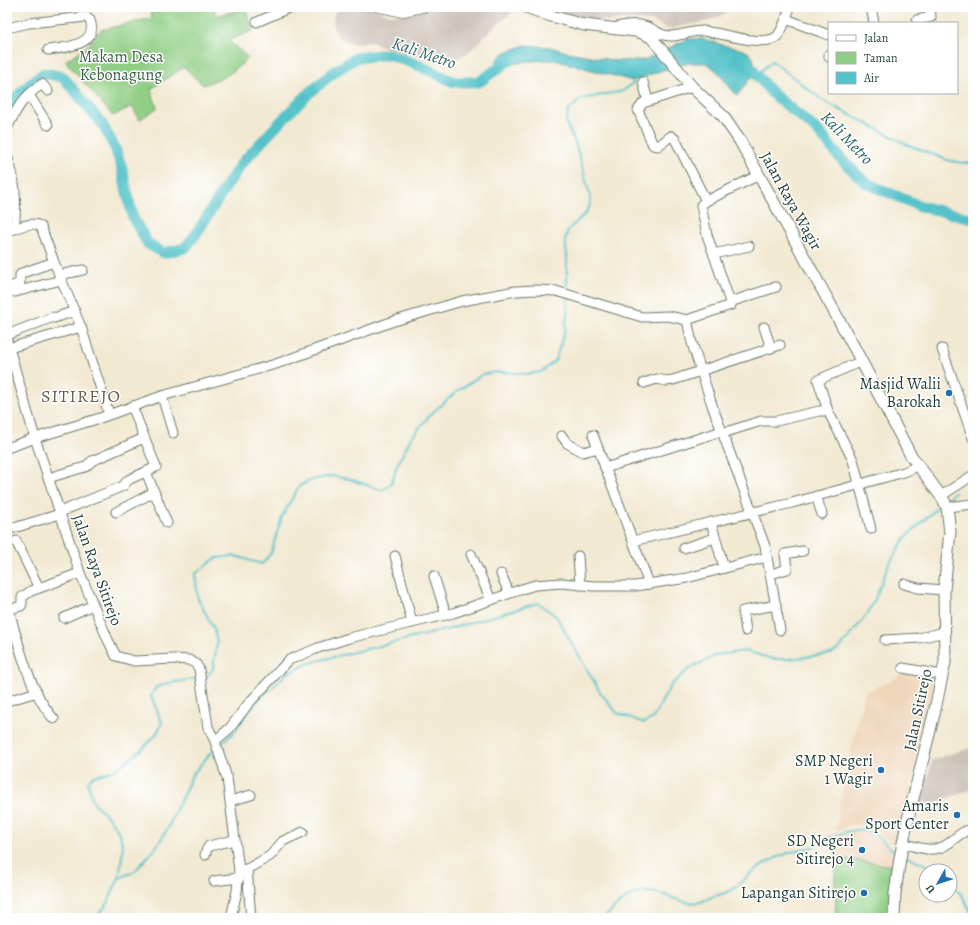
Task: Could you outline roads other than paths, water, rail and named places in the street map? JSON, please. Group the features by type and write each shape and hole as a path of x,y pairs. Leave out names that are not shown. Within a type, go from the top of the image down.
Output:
{"main road":[{"name":"Jalan Raya Wagir","path":"526,7 573,22 642,33 651,37 692,87 715,107 740,141 862,361 900,437 918,466 944,501"},
{"name":"Jalan Sitirejo","path":"894,918 899,865 903,843 934,714 944,662 944,590 950,532 944,501"}],"street":[{"path":"257,22 291,7"},
{"path":"378,7 402,12 424,7"},
{"path":"612,28 631,24 648,27 664,35 670,36 686,32 702,31 760,41 775,39 781,32 790,7"},
{"path":"871,7 874,22"},
{"path":"918,22 917,20 932,20 930,7"},
{"path":"7,28 86,17 90,20 92,27 91,34 83,41 73,47 48,50"},
{"path":"786,19 828,35"},
{"path":"643,82 648,101"},
{"path":"7,128 23,99 42,84 48,91"},
{"path":"692,87 648,101 640,105 638,110 652,144 658,146 671,136 674,136 706,201"},
{"path":"29,95 48,126"},
{"path":"7,157 12,173 16,204 11,230 34,224 40,225 60,278 76,311 109,414"},
{"path":"730,302 707,235 702,206 706,201 759,175"},
{"path":"714,254 749,246"},
{"path":"54,262 22,273 20,275 20,282 10,287 15,292 83,270"},
{"path":"7,448 162,396 276,364 391,322 462,301 516,291 556,291 642,317 668,316 687,320 730,305 730,302 776,287"},
{"path":"7,335 53,317 54,318 76,311"},
{"path":"687,320 692,344 722,432 754,512 765,546 780,630"},
{"path":"8,344 81,326"},
{"path":"644,383 657,379 666,381 673,380 776,346 764,327"},
{"name":"Jalan Raya Sitirejo","path":"8,344 10,362 80,573 109,643 116,656 124,659 189,660 196,664 199,669 203,688 208,727 216,746"},
{"path":"942,349 972,434"},
{"path":"862,361 818,380 828,412 853,460 871,529"},
{"path":"162,396 173,433"},
{"path":"7,530 60,513 123,486 128,480 156,467 132,406"},
{"path":"606,468 761,421 776,420 819,411 828,412"},
{"path":"593,434 649,584"},
{"path":"562,436 567,443 583,452 598,448"},
{"path":"48,478 85,467 92,461 144,438"},
{"path":"633,541 816,496 904,472 918,466"},
{"path":"146,472 167,523"},
{"path":"944,501 973,475"},
{"path":"116,512 154,492"},
{"path":"816,496 822,514"},
{"path":"944,501 973,504"},
{"path":"711,522 724,568"},
{"path":"684,548 715,538"},
{"path":"16,541 38,588"},
{"path":"771,574 787,569 785,554 803,552"},
{"path":"471,554 491,600"},
{"path":"395,556 412,623"},
{"path":"578,556 580,585"},
{"path":"251,918 234,840 225,771 216,746 252,699 289,660 343,640 446,615 535,585 561,583 613,587 649,584 687,578 767,557"},
{"path":"54,719 47,712 37,692 22,654 8,610 21,606 23,596 38,588 80,573"},
{"path":"501,574 509,593"},
{"path":"434,576 446,615"},
{"path":"904,584 918,588 944,590"},
{"path":"64,618 93,605"},
{"path":"746,631 743,610 776,605"},
{"path":"885,640 919,638 945,632"},
{"path":"903,668 942,676"},
{"path":"7,701 37,692"},
{"path":"230,801 251,795"},
{"path":"903,843 923,849 936,848 947,844 959,834 973,828"},
{"path":"214,881 242,872 270,856 287,839 303,832"},
{"path":"205,855 209,846 234,840"},
{"path":"231,918 242,872"}],"water":[{"path":"687,39 704,39 744,50 751,55 754,64 758,67 737,96 717,71 706,63 689,63 663,70 633,81 554,60 528,61 504,66 496,61 504,53 525,45 550,47 567,52 617,61 645,60"}],"waterway":[{"name":"Kali Metro","path":"7,110 15,99 44,73 63,77 102,124 115,148 121,165 133,218 148,244 164,253 185,248 196,234 241,164 308,94 334,72 356,58 388,54 420,66 454,82 479,82 514,57"},
{"path":"754,71 761,71 772,61 822,100 908,145 950,161 973,164"},
{"name":"Kali Metro","path":"742,66 753,71 772,93 818,131 840,158 866,183 920,206 973,219"},
{"path":"567,290 567,255 565,240 568,230 586,213 590,205 590,195 575,142 566,123 568,111 581,99 623,91 632,84 635,79"},
{"path":"203,677 208,676 213,668 217,643 214,629 198,599 195,574 216,558 235,556 262,564 271,553 282,517 299,486 311,480 332,476 349,479 382,490 391,485 397,465 411,438 431,414 456,392 483,374 500,372 528,374 541,372 555,361 565,330 568,308 567,297"},
{"path":"947,498 955,492"},
{"path":"220,745 234,732 251,708 286,674 309,663 449,629 538,603 556,616 600,692 617,713 644,723 653,718 671,685 690,668 717,655 745,651 773,659 788,659 831,654 841,647 868,613 888,566 905,538 941,504"},
{"path":"95,918 106,906 119,878 123,848 120,834 109,818 93,802 88,783 92,777 117,769 141,750 156,735 162,723 151,696 156,687 199,678"},
{"path":"120,878 135,871 154,850 168,828 192,775 214,749"},
{"path":"604,918 627,898 643,892 662,894 693,903 701,902 733,889 754,870 782,855 812,847 823,840 849,831 868,831 895,852"},
{"path":"906,857 923,863"},
{"path":"958,891 962,895 973,916"}],"place":[{"name":"Masjid Walii Barokah","path":"949,393"},
{"name":"SMP Negeri 1 Wagir","path":"881,770"},
{"name":"Amaris Sport Center","path":"957,815"},
{"name":"SD Negeri Sitirejo 4","path":"862,850"},
{"name":"Lapangan Sitirejo","path":"864,893"}],"district":[{"name":"SITIREJO","path":"81,396"}],"park label":[{"name":"Makam Desa Kebonagung","path":"121,66"}]}
